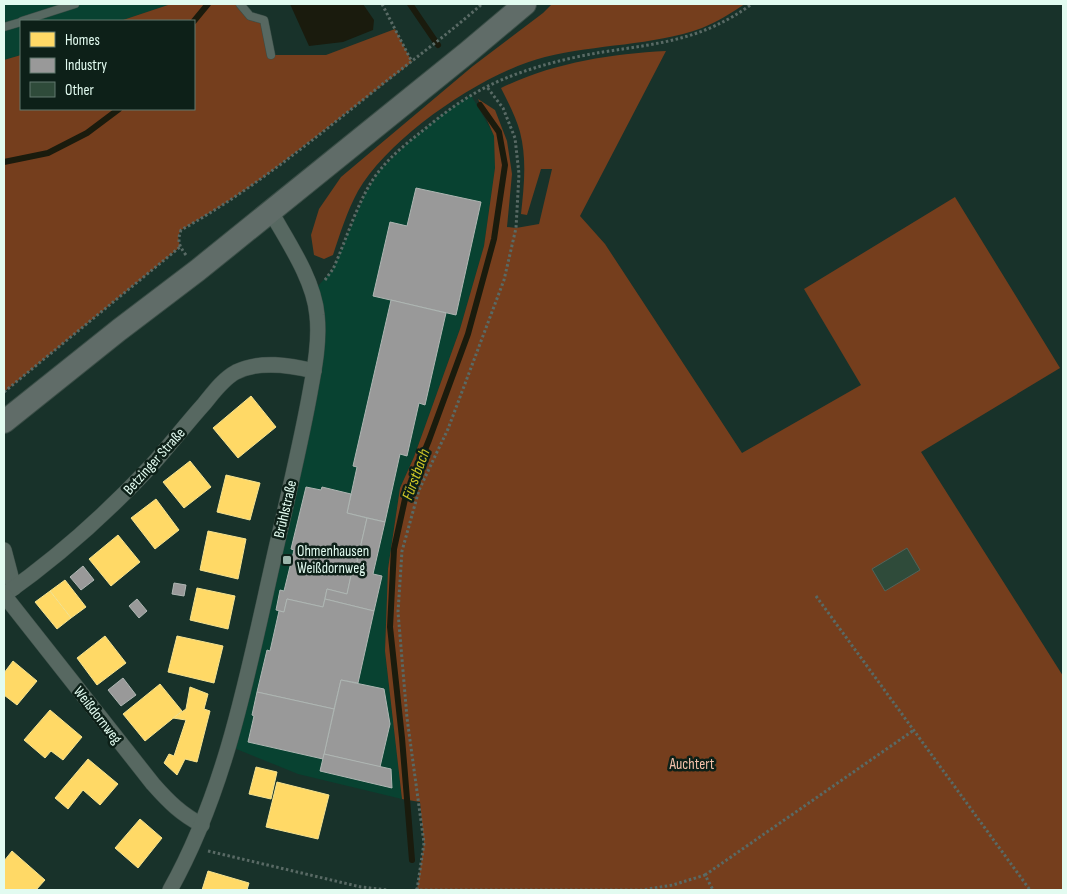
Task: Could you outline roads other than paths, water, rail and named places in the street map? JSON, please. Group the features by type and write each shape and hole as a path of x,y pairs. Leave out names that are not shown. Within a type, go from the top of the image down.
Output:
{"main road":[{"path":"4,422 271,212 525,4"}],"street":[{"name":"Brühlstraße","path":"170,890 202,825 231,737 293,475 314,371 317,315 312,293 271,212"},
{"name":"Betzinger Straße","path":"7,593 36,573 107,512 154,463 221,383 236,372 258,365 297,367 314,371"},
{"name":"Weißdornweg","path":"4,550 7,593 153,784 182,814 202,825"}],"lane":[{"path":"25,20 75,4"},
{"path":"240,4 250,16 264,20 271,55"},
{"path":"4,27 20,22"}],"waterway":[{"path":"195,20 208,4"},
{"name":"Fürstbach","path":"410,4 438,45"},
{"name":"Fürstbach","path":"412,860 402,738 390,627 394,549 405,499 468,334 494,239 505,165 499,132 480,105"},
{"path":"4,162 48,153 87,133 118,110"}],"place":[{"name":"Ohmenhausen Weißdornweg","path":"287,560"}],"park label":[{"name":"Auchtert","path":"692,764"}]}
